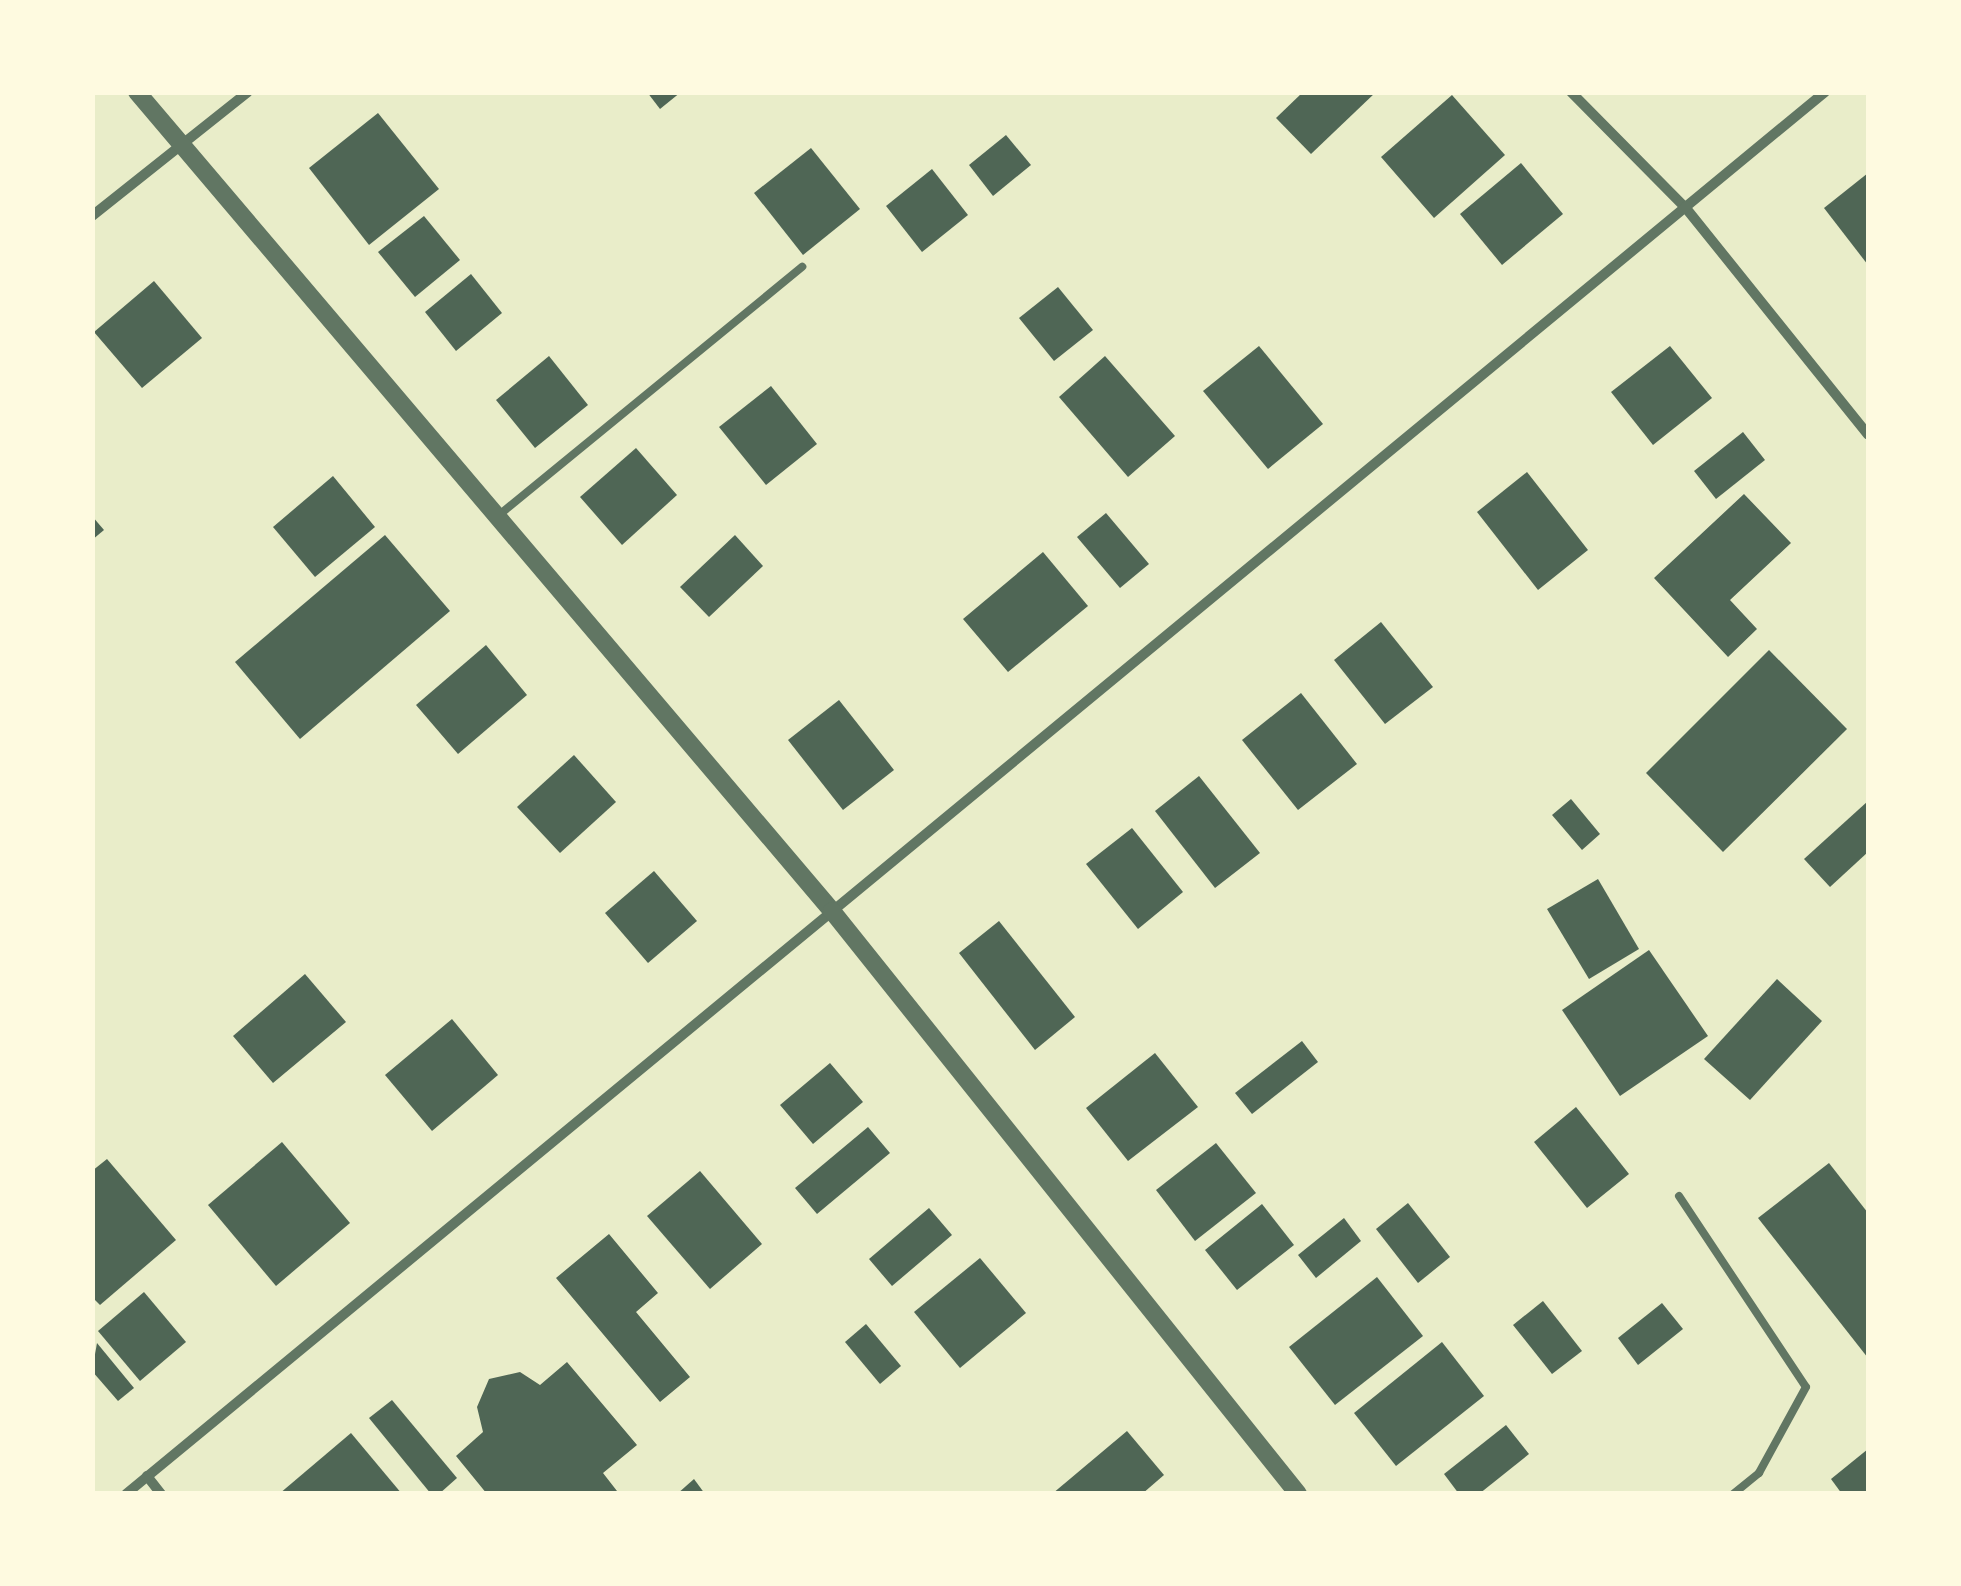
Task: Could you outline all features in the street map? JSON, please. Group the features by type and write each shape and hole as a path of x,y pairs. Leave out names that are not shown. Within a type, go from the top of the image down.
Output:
{"street":[{"path":"137,92 832,911 1298,1494"},
{"path":"92,216 248,92"},
{"path":"1571,92 1684,206 1868,435"},
{"path":"126,1494 1824,92"},
{"path":"147,1476 161,1494"}],"lane":[{"path":"497,516 802,268"},
{"path":"1679,1196 1806,1387 1759,1474 1733,1494"}],"building":[{"path":"647,92 681,92 660,109"},
{"path":"1303,92 1376,92 1311,154 1276,118"},
{"path":"1452,95 1505,155 1434,218 1381,157"},
{"path":"378,113 439,189 369,245 309,168"},
{"path":"1006,135 1031,165 993,196 969,165"},
{"path":"811,148 860,209 803,255 754,193"},
{"path":"1521,163 1563,214 1502,265 1460,214"},
{"path":"932,169 968,215 922,252 886,206"},
{"path":"1868,173 1868,265 1824,208"},
{"path":"424,216 460,260 415,297 378,252"},
{"path":"471,274 502,313 456,351 425,312"},
{"path":"154,281 202,338 142,388 94,332"},
{"path":"1058,287 1093,330 1054,361 1019,318"},
{"path":"1259,346 1323,424 1268,469 1203,391"},
{"path":"1670,346 1712,398 1653,445 1611,392"},
{"path":"549,356 588,405 535,448 496,400"},
{"path":"1105,356 1175,436 1128,477 1059,397"},
{"path":"771,386 817,444 766,485 719,427"},
{"path":"1743,432 1765,460 1716,499 1694,471"},
{"path":"636,448 677,495 622,545 580,497"},
{"path":"1527,472 1588,550 1538,590 1477,512"},
{"path":"333,476 375,527 315,577 273,527"},
{"path":"1744,494 1791,543 1730,600 1757,629 1728,657 1654,578"},
{"path":"1106,513 1149,564 1120,588 1077,537"},
{"path":"92,516 104,530 92,540"},
{"path":"385,535 450,611 300,739 235,662"},
{"path":"735,535 763,566 709,617 680,587"},
{"path":"1043,552 1088,606 1008,672 963,619"},
{"path":"1381,622 1433,687 1385,724 1334,660"},
{"path":"486,645 527,695 458,754 416,705"},
{"path":"1769,650 1847,729 1723,852 1646,773"},
{"path":"1301,693 1357,764 1298,810 1242,740"},
{"path":"839,700 894,770 843,810 788,740"},
{"path":"574,755 616,802 560,853 517,807"},
{"path":"1199,776 1260,853 1215,888 1155,811"},
{"path":"1571,799 1600,834 1582,850 1552,815"},
{"path":"1868,801 1868,852 1830,887 1804,859"},
{"path":"1132,828 1183,892 1138,929 1086,864"},
{"path":"654,871 697,921 648,963 605,913"},
{"path":"1598,879 1639,949 1589,979 1547,909"},
{"path":"999,921 1075,1017 1035,1050 959,953"},
{"path":"1649,950 1708,1036 1620,1096 1562,1010"},
{"path":"305,974 346,1022 273,1083 233,1036"},
{"path":"1777,979 1822,1021 1750,1100 1704,1059"},
{"path":"452,1019 498,1075 432,1131 385,1075"},
{"path":"1302,1041 1318,1062 1252,1114 1235,1093"},
{"path":"1155,1053 1198,1107 1128,1161 1086,1108"},
{"path":"830,1063 863,1102 813,1144 780,1105"},
{"path":"1576,1107 1629,1174 1587,1208 1534,1142"},
{"path":"868,1127 890,1153 817,1214 795,1188"},
{"path":"282,1142 350,1223 276,1286 208,1205"},
{"path":"1216,1143 1256,1193 1195,1241 1156,1190"},
{"path":"107,1159 176,1240 100,1305 92,1297 92,1171"},
{"path":"1829,1163 1868,1213 1868,1358 1758,1218"},
{"path":"700,1171 762,1244 710,1289 647,1216"},
{"path":"1408,1203 1450,1257 1418,1283 1376,1229"},
{"path":"1262,1204 1294,1245 1237,1290 1205,1250"},
{"path":"929,1208 952,1235 892,1286 869,1259"},
{"path":"1344,1218 1361,1241 1316,1278 1298,1255"},
{"path":"609,1234 658,1293 636,1312 690,1377 660,1402 556,1278"},
{"path":"980,1258 1026,1313 960,1368 914,1312"},
{"path":"1377,1277 1423,1336 1335,1405 1289,1347"},
{"path":"144,1292 186,1342 140,1381 98,1331"},
{"path":"1543,1301 1582,1351 1552,1374 1513,1325"},
{"path":"1662,1303 1683,1329 1638,1365 1618,1338"},
{"path":"866,1324 901,1366 880,1384 845,1342"},
{"path":"1442,1342 1484,1396 1396,1466 1354,1413"},
{"path":"97,1343 134,1388 118,1401 92,1371"},
{"path":"567,1362 637,1445 603,1473 617,1491 487,1494 456,1456 483,1432 477,1407 489,1379 520,1372 540,1385"},
{"path":"392,1400 457,1478 439,1494 431,1494 369,1418"},
{"path":"1506,1425 1529,1454 1479,1494 1459,1494 1444,1474"},
{"path":"1127,1431 1164,1475 1142,1494 1052,1494"},
{"path":"351,1433 402,1494 279,1494"},
{"path":"1868,1449 1868,1494 1842,1494 1831,1479"},
{"path":"694,1479 705,1494 677,1494"}]}
